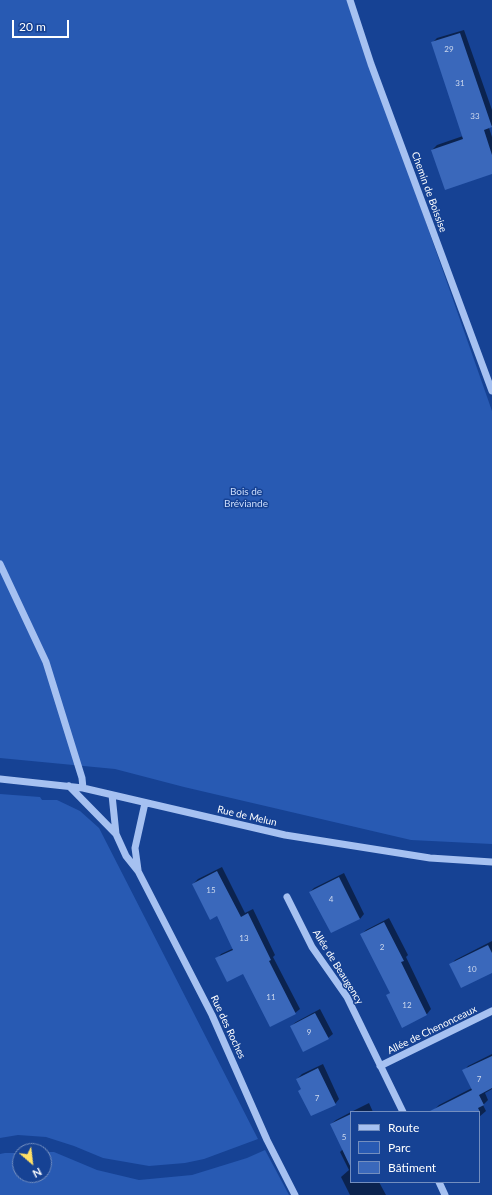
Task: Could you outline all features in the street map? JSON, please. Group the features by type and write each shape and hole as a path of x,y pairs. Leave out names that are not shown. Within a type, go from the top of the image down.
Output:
{"street":[{"name":"Chemin de Boissise","path":"350,0 371,64 492,390"},
{"path":"0,564 46,662 82,778 83,788"},
{"name":"Rue de Melun","path":"0,779 83,788 285,835 430,858 492,862"},
{"name":"Rue des Roches","path":"69,786 116,834"},
{"name":"Rue des Roches","path":"112,795 116,834 126,856 138,871 212,1015 267,1140 295,1195"},
{"name":"Rue des Roches","path":"138,871 135,848 145,803"},
{"name":"Allée de Beaugency","path":"287,897 312,947 347,997 403,1111"},
{"name":"Allée de Chenonceaux","path":"380,1066 492,1011"},
{"path":"439,1183 445,1195"}],"green space":[{"name":"Bois de Bréviande","path":"0,0 348,0 492,411 492,844 411,840 184,787 115,769 0,758"},
{"path":"0,794 40,797 42,800 57,800 80,811 99,828 258,1139 204,1159 185,1163 149,1166 103,1158 74,1146 46,1137 18,1135 0,1138"},
{"path":"265,1150 289,1195 0,1195 0,1154 5,1153 12,1153 12,1183 52,1183 52,1152 97,1170 139,1180 192,1175 247,1158"}],"building":[{"path":"460,33 492,127 484,130 492,155 492,174 445,190 431,150 463,139 431,42"},
{"path":"217,871 241,917 248,913 271,960 269,961 296,1014 270,1027 243,974 227,982 215,958 233,950 217,916 210,920 192,884"},
{"path":"339,877 360,919 331,933 309,892"},
{"path":"384,922 404,961 401,962 427,1015 402,1028 386,995 390,993 360,934"},
{"path":"488,945 492,953 492,973 461,988 449,964"},
{"path":"315,1013 329,1039 303,1052 290,1026"},
{"path":"492,1056 492,1088 479,1095 484,1105 478,1108 480,1111 430,1111 472,1090 462,1070"},
{"path":"318,1068 336,1105 311,1116 298,1091 301,1089 296,1079"},
{"path":"350,1114 350,1166 330,1124"}]}
